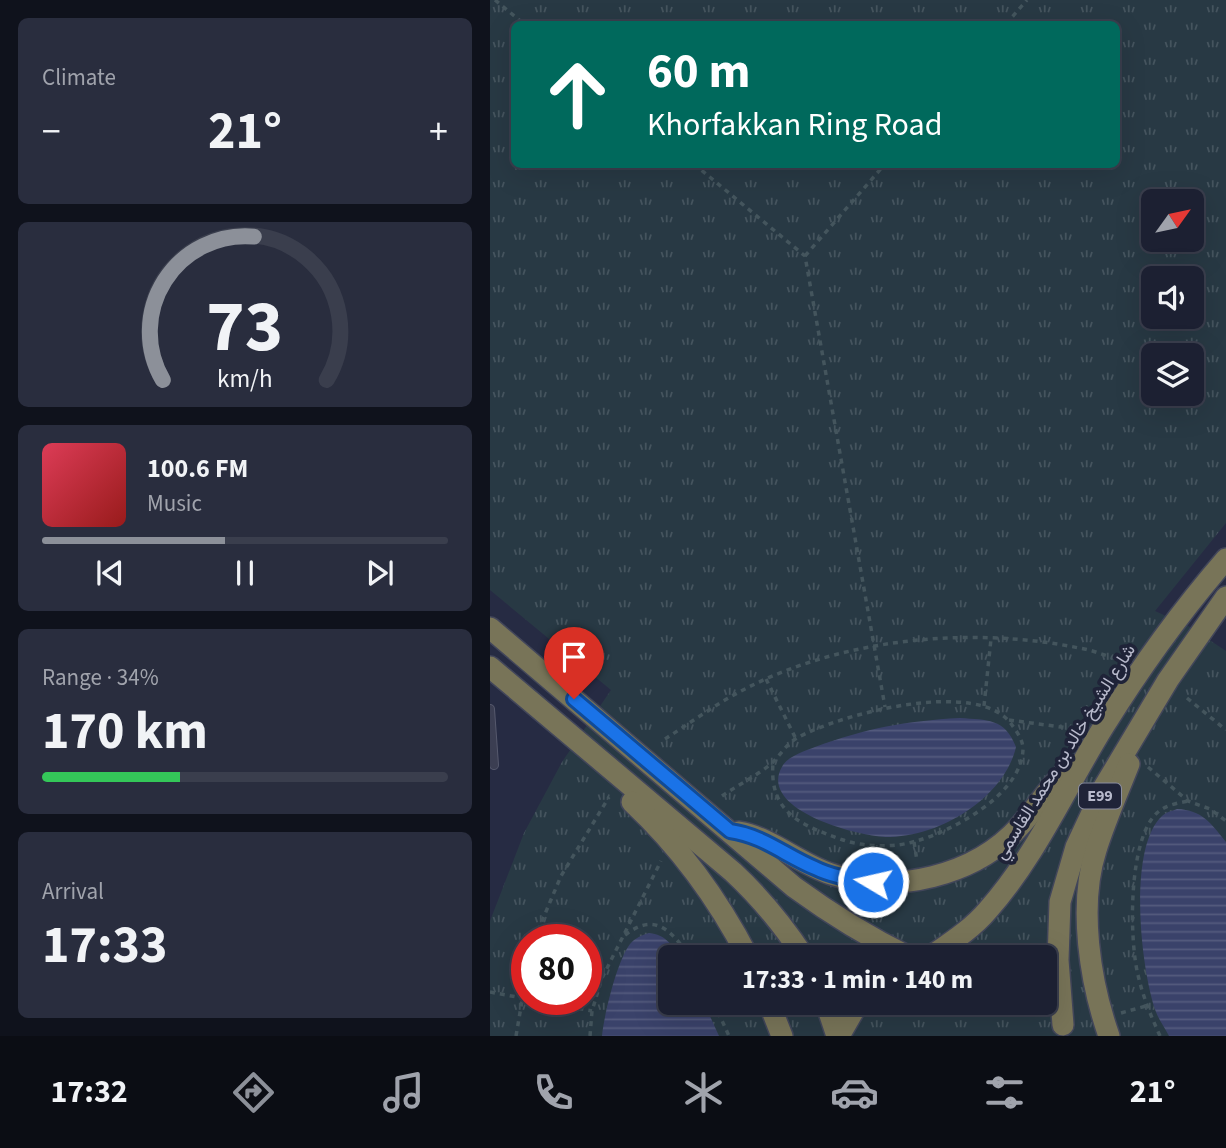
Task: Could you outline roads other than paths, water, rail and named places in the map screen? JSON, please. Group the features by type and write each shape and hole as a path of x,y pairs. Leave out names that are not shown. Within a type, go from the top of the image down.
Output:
{"highway":[{"name":"شارع الشيخ خالد بن محمد القاسمي","path":"946,945 989,910 1039,838 1084,759 1147,662 1200,589 1226,559"},
{"name":"E99","path":"1064,1030 1058,960 1060,902 1076,846 1104,787 1168,680 1226,597"},
{"path":"490,628 794,887 833,915 884,945"},
{"path":"490,667 733,872 762,900 796,945"},
{"path":"1109,1036 1090,963 1087,905 1095,852 1129,765 1168,680"},
{"path":"552,719 669,842 733,929 742,945"},
{"path":"730,831 755,836 816,869 853,880 894,882 935,876 975,861 1006,839 1056,782 1084,759"},
{"path":"774,1015 782,1036"},
{"path":"830,1015 838,1036"},
{"path":"838,1036 851,1015"},
{"path":"1055,1015 1064,1030"}],"lane":[{"path":"490,709 494,765"}],"water":[{"path":"960,718 987,720 1001,726 1016,747 1014,756 994,787 974,806 945,823 923,831 890,837 836,827 797,808 784,795 778,781 783,765 789,759 834,740 886,726"},
{"path":"1177,809 1200,815 1226,842 1226,1036 1169,1036 1157,1015 1151,993 1140,911 1144,854 1151,832 1162,816"},
{"path":"655,934 672,945 658,945 658,1015 709,1015 719,1036 602,1036 605,1015 620,963 630,944 641,936"}]}
